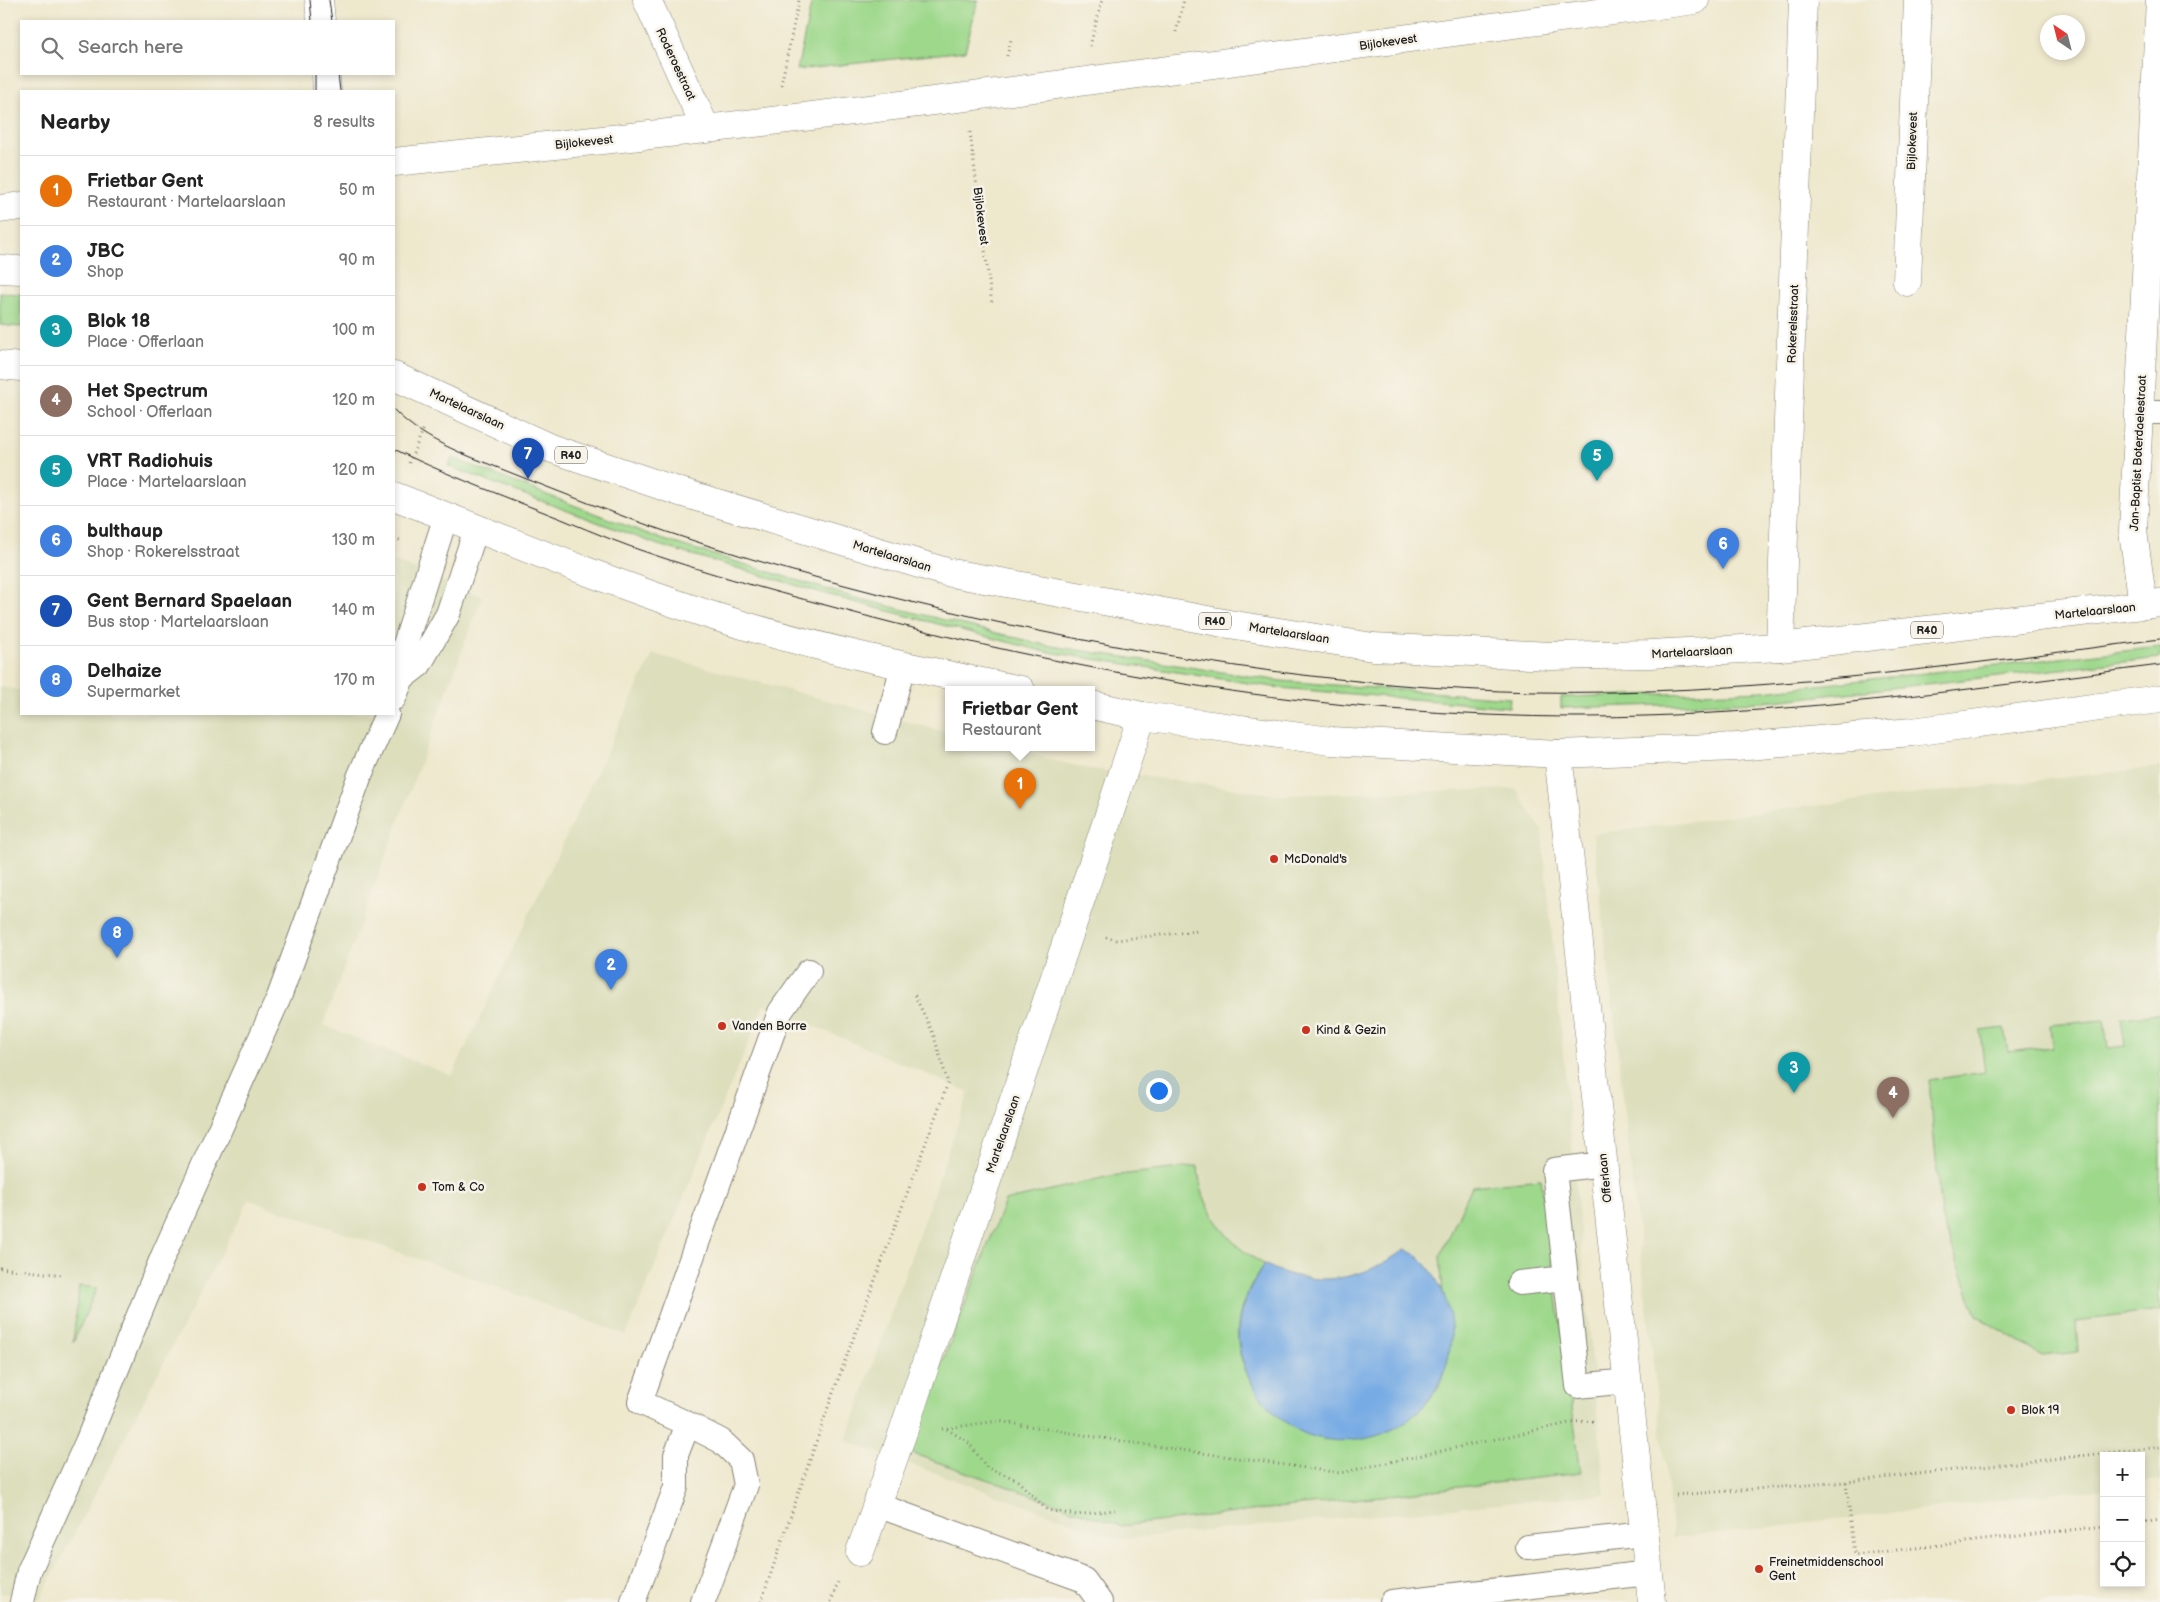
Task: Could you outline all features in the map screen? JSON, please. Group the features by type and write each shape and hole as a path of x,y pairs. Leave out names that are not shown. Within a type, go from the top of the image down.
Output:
{"street":[{"path":"319,0 321,20"},
{"name":"Roderoestraat","path":"647,0 706,129"},
{"name":"Bijlokevest","path":"395,162 706,129 966,97 1695,0"},
{"name":"Rokerelsstraat","path":"1780,648 1803,0"},
{"name":"Bijlokevest","path":"1907,282 1918,0"},
{"name":"Jan-Baptist Boterdaelestraat","path":"2152,604 2133,531 2150,412 2160,0"},
{"path":"326,75 327,90"},
{"path":"0,209 20,206"},
{"path":"0,269 20,270"},
{"path":"0,365 20,367"},
{"name":"Martelaarslaan","path":"396,374 437,396 550,448 677,491 946,572 1230,624 1373,647 1550,656 1780,648 2152,604"},
{"path":"395,496 476,530 698,611 830,648 903,666 1000,686"},
{"path":"1095,706 1142,716 1331,741 1558,754 1736,747 1912,732 2160,699"},
{"name":"Martelaarslaan","path":"860,1552 902,1435 1142,716"},
{"name":"Offerlaan","path":"1558,754 1652,1602"}],"lane":[{"path":"398,688 399,663 446,516"},
{"path":"398,688 419,665 448,614 476,530"},
{"path":"885,732 903,666"},
{"path":"22,1602 29,1571 86,1442 163,1256 278,997 360,775 387,715"},
{"path":"703,1602 746,1484 741,1460 721,1441 640,1402 780,1012 809,971"},
{"path":"1604,1164 1554,1170 1578,1386 1628,1381"},
{"path":"1519,1283 1566,1278"},
{"path":"633,1602 676,1487 676,1455 688,1424"},
{"path":"877,1505 1084,1580 1100,1602"},
{"path":"1528,1546 1644,1534"},
{"path":"1392,1602 1649,1574"}],"path":[{"path":"774,120 799,0"},
{"path":"1080,82 1102,0"},
{"name":"Bijlokevest","path":"966,97 992,305"},
{"path":"407,468 437,396"},
{"path":"1073,924 1115,940 1198,931"},
{"path":"760,1602 832,1396 948,1083 933,1033 914,994"},
{"path":"0,1268 64,1275"},
{"path":"902,1435 998,1421 1127,1442 1340,1472 1574,1422 1631,1419"},
{"path":"947,1428 969,1443 987,1468 1016,1478 1046,1510 1076,1516 1115,1510"},
{"path":"1640,1497 1846,1482 2160,1447"},
{"path":"1846,1482 1855,1555 2100,1526"},
{"path":"2145,1521 2160,1519"}],"shaded area":[{"path":"395,561 482,597 323,1025 452,1076 653,654 945,732 945,751 1018,751 1084,768 1280,795 1516,789 1542,831 1605,1494 1119,1539 846,1441 969,1092 764,1005 626,1335 439,1266 249,1200 40,1599 0,1593 0,687 20,690 20,715 395,715"},
{"path":"2160,767 2160,1481 2145,1483 2145,1452 2100,1452 2100,1488 1673,1538 1593,834 1793,808"}],"green space":[{"path":"812,0 978,0 965,51 797,70"},
{"path":"0,293 20,294 20,327 0,325"},
{"path":"452,458 661,539 852,597 1045,645 1281,681 1510,698 1509,707 1279,688 1042,651 850,601 658,545 448,466"},
{"path":"2160,647 2160,658 1765,702 1561,708 1561,697 1763,691"},
{"path":"2160,1014 2160,1311 2076,1321 2078,1352 2042,1356 1977,1316 1941,1217 1929,1080 1985,1072 1980,1031 2004,1028 2008,1052 2052,1047 2050,1025 2104,1020 2108,1048 2125,1046 2121,1018"},
{"path":"1198,1166 1204,1196 1218,1224 1238,1247 1264,1264 1242,1306 1238,1326 1238,1346 1243,1364 1261,1396 1290,1423 1306,1434 1423,1407 1437,1390 1446,1367 1447,1308 1443,1293 1440,1257 1472,1186 1541,1179 1581,1473 1121,1526 908,1452 1005,1201 1110,1176"},
{"path":"79,1286 97,1288 73,1343"}],"water":[{"path":"1405,1249 1419,1257 1433,1273 1446,1299 1450,1318 1449,1353 1442,1377 1431,1397 1415,1415 1395,1428 1373,1437 1349,1441 1323,1439 1306,1434 1290,1425 1262,1399 1244,1366 1239,1349 1238,1331 1241,1313 1247,1296 1264,1264 1300,1277 1336,1278 1372,1269"}],"tram line":[{"path":"310,0 312,20"},
{"path":"329,0 332,20"},
{"path":"315,75 315,90"},
{"path":"338,75 340,90"},
{"path":"395,411 420,432 466,455 628,518 708,546 875,593 1001,623 1133,649 1266,670 1400,685 1534,692 1613,692 1770,684 1848,677 2160,639"},
{"path":"395,449 464,480 624,544 684,565 780,593 1014,652 1107,671 1296,700 1486,715 1654,716 1799,707 1872,700 2160,665"}],"place":[{"name":"Gent Bernard Spaelaan","path":"528,479"},
{"name":"VRT Radiohuis","path":"1597,481"},
{"name":"bulthaup","path":"1723,569"},
{"name":"Frietbar Gent","path":"1020,809"},
{"name":"McDonald's","path":"1274,859"},
{"name":"Delhaize","path":"117,958"},
{"name":"JBC","path":"611,990"},
{"name":"Vanden Borre","path":"722,1026"},
{"name":"Kind & Gezin","path":"1306,1030"},
{"name":"Blok 18","path":"1794,1093"},
{"name":"Het Spectrum","path":"1893,1118"},
{"name":"Tom & Co","path":"422,1187"},
{"name":"Blok 19","path":"2011,1410"},
{"name":"Freinetmiddenschool Gent","path":"1759,1569"}]}
